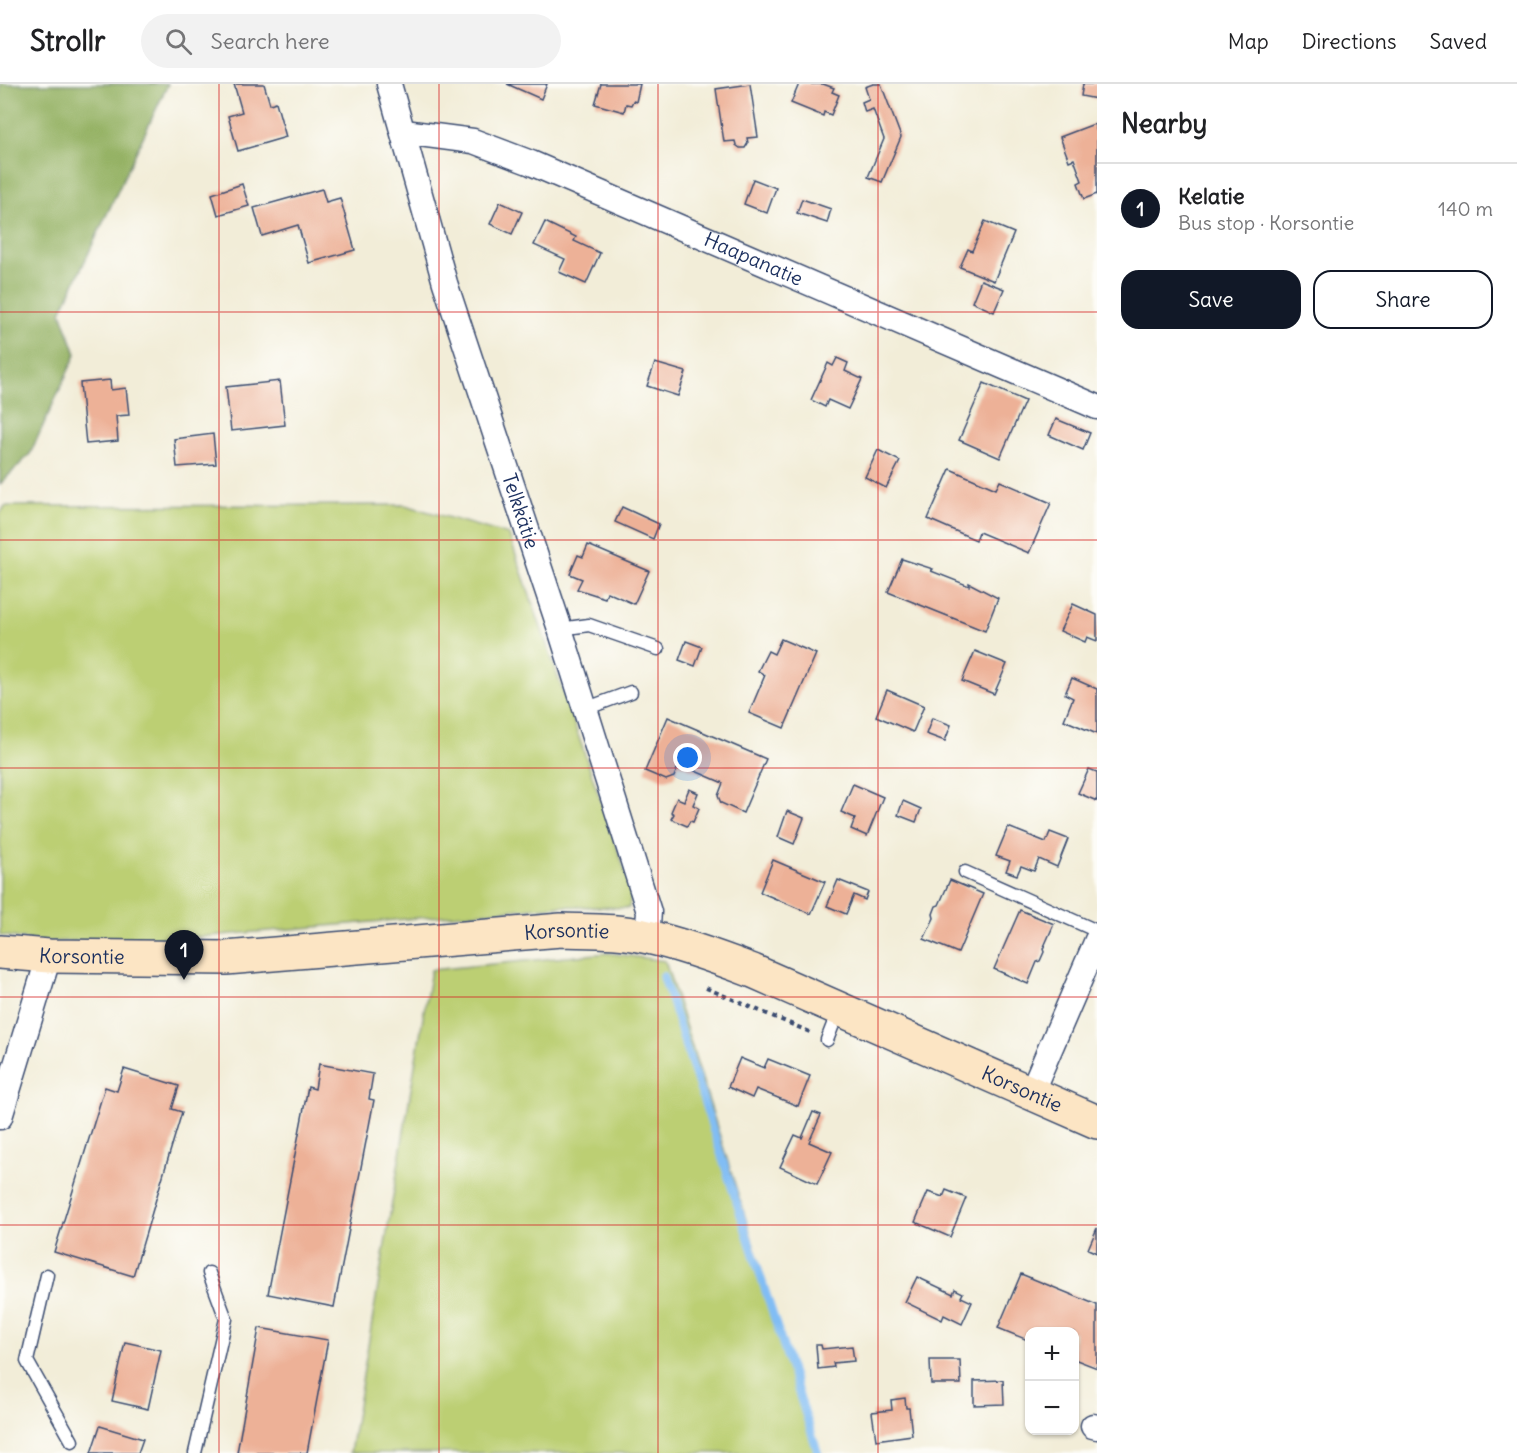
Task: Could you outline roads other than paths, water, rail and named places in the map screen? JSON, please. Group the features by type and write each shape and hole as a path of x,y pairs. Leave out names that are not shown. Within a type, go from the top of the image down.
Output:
{"main road":[{"name":"Korsontie","path":"0,952 49,957 226,958 561,930 608,931 647,937 700,951 732,963 840,1008 1097,1122"}],"street":[{"name":"Telkkätie","path":"389,84 445,283 560,629 649,912 647,937"},
{"name":"Haapanatie","path":"404,132 473,141 531,163 1097,407"},
{"path":"1031,1093 1097,940"},
{"path":"0,1117 49,957"}],"lane":[{"path":"560,629 589,625 658,650"},
{"path":"585,709 631,692"},
{"path":"965,872 1097,931"},
{"path":"827,1040 840,1008"},
{"path":"195,1453 226,1319 209,1273"},
{"path":"47,1275 27,1361 72,1441"}],"waterway":[{"path":"663,976 818,1453"}],"place":[{"name":"Kelatie","path":"184,980"}]}
